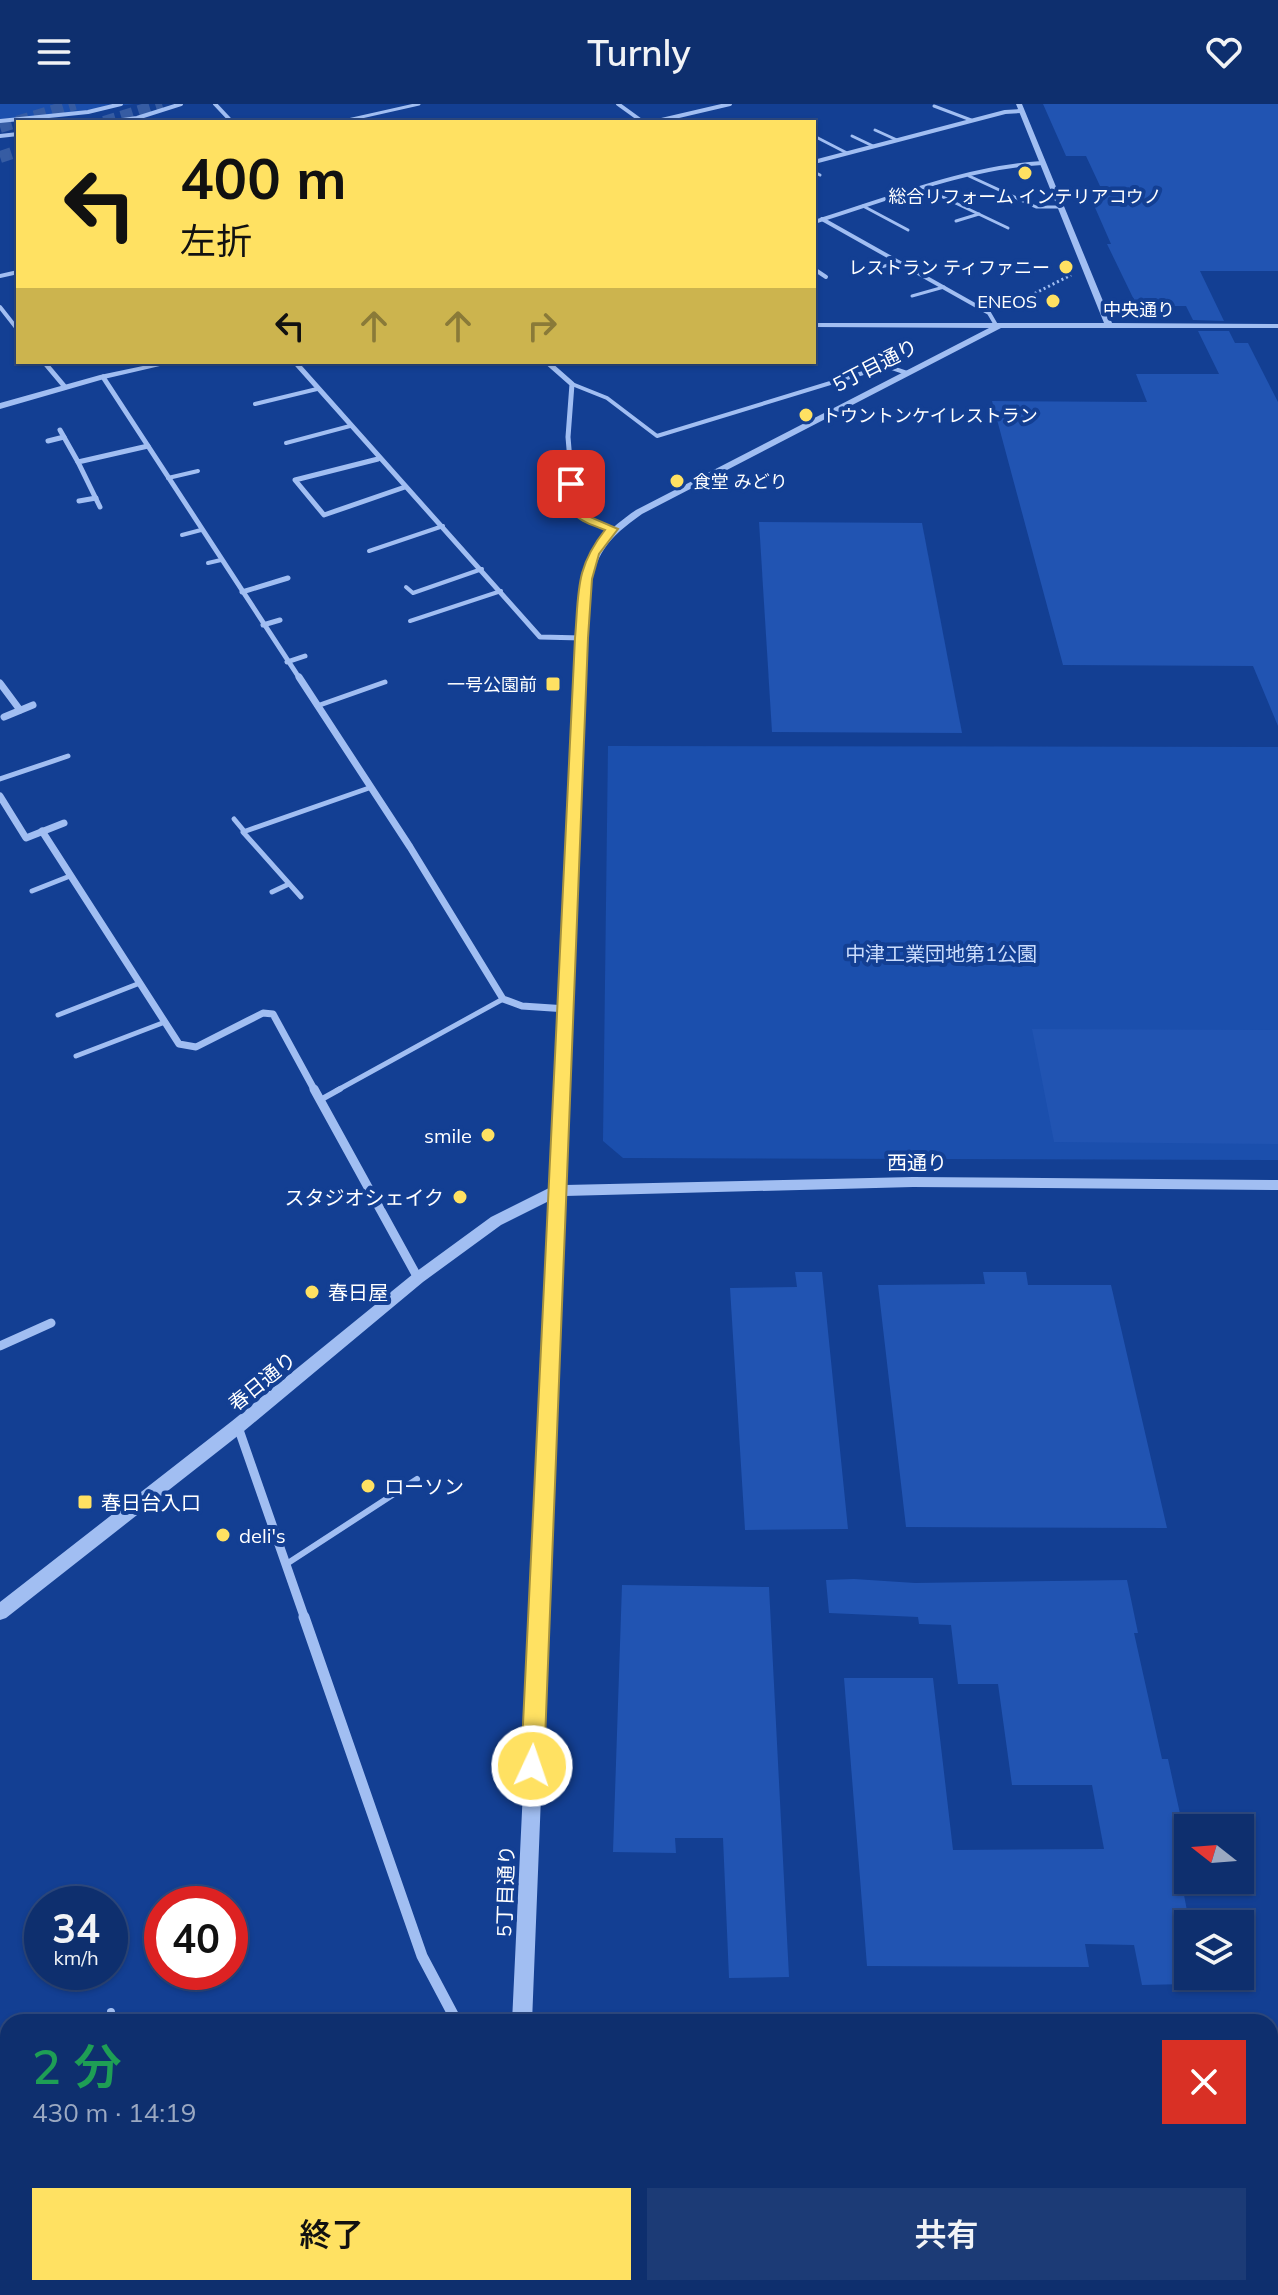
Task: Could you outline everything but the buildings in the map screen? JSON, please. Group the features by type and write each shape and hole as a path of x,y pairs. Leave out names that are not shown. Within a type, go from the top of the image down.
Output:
{"street":[{"path":"0,121 88,112 121,104"},
{"path":"123,120 181,104"},
{"path":"215,104 230,120"},
{"path":"618,104 640,120"},
{"path":"662,120 730,104"},
{"path":"816,161 1020,108 1109,325"},
{"path":"816,221 1018,163 1042,163"},
{"path":"822,219 944,287 991,316 998,325"},
{"path":"816,270 826,277"},
{"path":"0,307 16,327"},
{"name":"中央通り","path":"816,325 1278,326"},
{"name":"5丁目通り","path":"522,2014 582,638 586,579 593,554 612,529 998,325"},
{"path":"46,364 65,387"},
{"path":"0,406 103,377 164,364"},
{"path":"297,364 378,459 443,526 540,637 582,638"},
{"path":"549,364 572,384 568,437 574,508 586,519 612,529"},
{"path":"103,377 410,847 503,999 522,1006 567,1009"},
{"path":"60,430 100,507"},
{"path":"48,441 64,437"},
{"path":"78,462 148,446"},
{"path":"378,459 295,480 324,515 405,487"},
{"path":"79,501 96,498"},
{"path":"242,592 288,578"},
{"path":"263,625 280,620"},
{"path":"287,662 305,656"},
{"path":"0,683 20,710"},
{"path":"4,717 33,705"},
{"path":"0,796 26,838 64,823"},
{"path":"42,831 179,1044 196,1047 263,1013 273,1014 418,1278"},
{"name":"西通り","path":"556,1191 913,1182 1278,1185"},
{"name":"春日通り","path":"0,1612 238,1426 418,1278 496,1221 556,1191"},
{"path":"0,1346 51,1323"},
{"path":"238,1426 422,1956 453,2014"}],"lane":[{"path":"348,120 419,104"},
{"path":"934,106 971,120"},
{"path":"875,130 897,140"},
{"path":"852,136 873,146"},
{"path":"816,137 847,153"},
{"path":"816,173 820,175"},
{"path":"969,176 1036,207 1060,207"},
{"path":"924,188 1008,228"},
{"path":"863,206 908,230"},
{"path":"956,221 979,214"},
{"path":"867,271 899,262"},
{"path":"912,296 944,287"},
{"path":"572,384 592,388 610,399 657,436 886,366 907,373"},
{"path":"255,404 317,389"},
{"path":"286,443 350,426"},
{"path":"168,478 198,471"},
{"path":"369,551 443,526"},
{"path":"182,535 201,530"},
{"path":"208,563 221,560"},
{"path":"406,587 413,593 482,569"},
{"path":"410,621 501,591"},
{"path":"435,613 444,622"},
{"path":"316,706 385,682"},
{"path":"0,779 68,756"},
{"path":"244,831 369,788"},
{"path":"234,819 244,831 245,838 301,897"},
{"path":"32,891 70,876"},
{"path":"272,892 289,884"},
{"path":"58,1015 140,983"},
{"path":"322,1099 503,999"},
{"path":"76,1056 165,1022"},
{"path":"288,1563 417,1479"}],"path":[{"path":"991,316 1076,273 1087,272"}],"green space":[{"path":"0,104 134,104 0,121"},
{"name":"中津工業団地第1公園","path":"608,746 1278,747 1278,1160 623,1158 603,1141"}],"tunnel":[{"path":"23,120 75,104"},
{"path":"110,120 162,104"},
{"path":"0,127 16,122"},
{"path":"0,157 16,152"}],"place":[{"name":"総合リフォーム インテリアコウノ","path":"1025,173"},
{"name":"レストラン ティファニー","path":"1066,267"},
{"name":"ENEOS","path":"1053,301"},
{"name":"トウントンケイレストラン","path":"806,415"},
{"name":"食堂 みどり","path":"677,481"},
{"name":"一号公園前","path":"553,684"},
{"name":"smile","path":"488,1135"},
{"name":"スタジオシェイク","path":"460,1197"},
{"name":"春日屋","path":"312,1292"},
{"name":"ローソン","path":"368,1486"},
{"name":"春日台入口","path":"85,1502"},
{"name":"deli's","path":"223,1535"}],"route":[{"path":"532,1766 582,638 586,579 593,554 612,529 586,519 574,508 571,484"}]}
